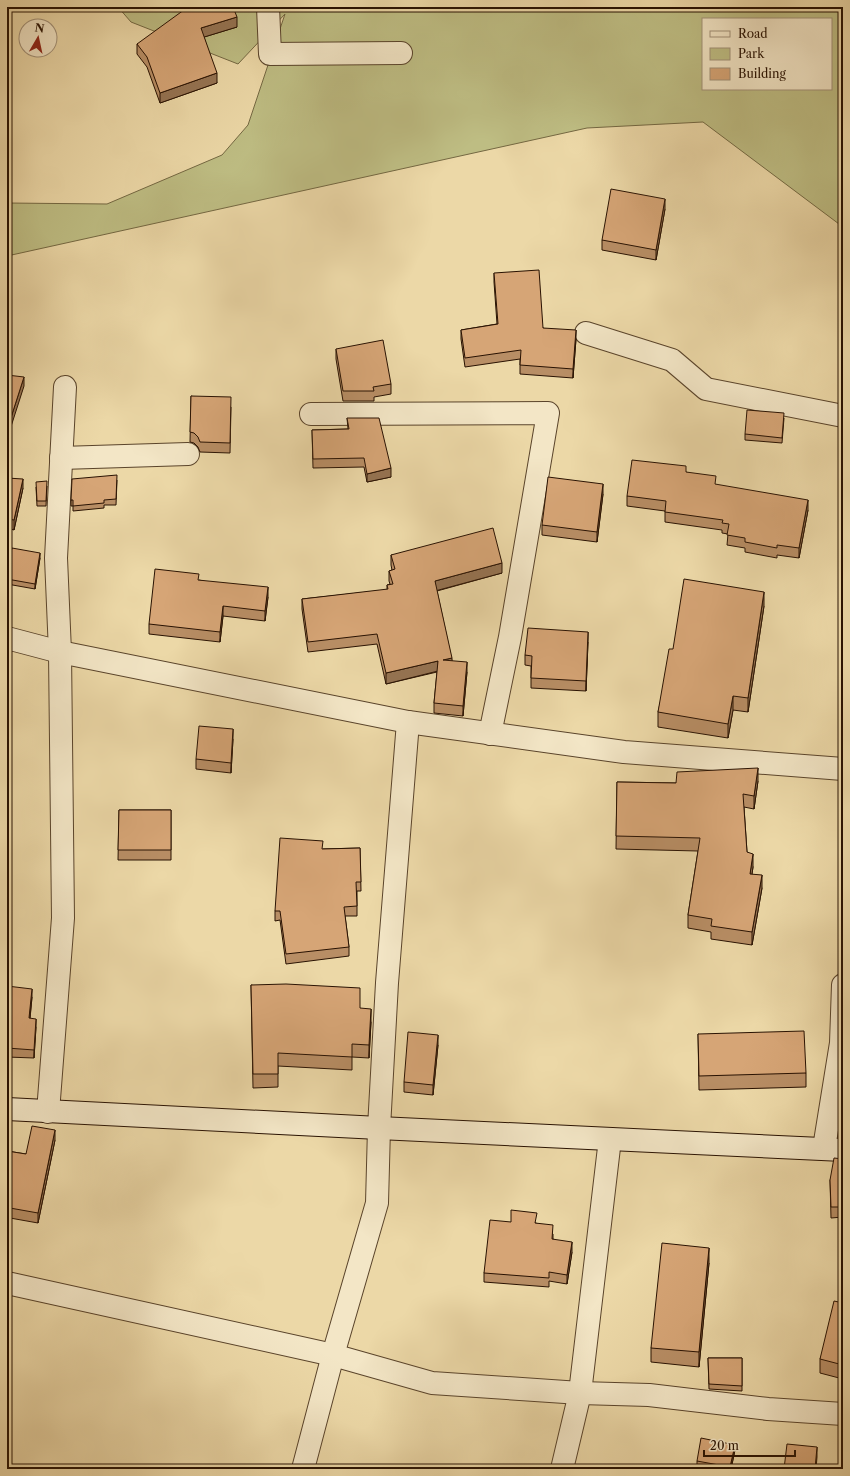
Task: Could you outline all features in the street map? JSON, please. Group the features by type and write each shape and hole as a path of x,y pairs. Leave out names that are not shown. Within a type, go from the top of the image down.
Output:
{"street":[{"path":"268,7 270,54 401,53"},
{"path":"586,333 672,360 706,389 843,416"},
{"path":"48,1112 63,918 60,652 56,558 65,387"},
{"path":"311,414 548,413 511,629 490,734"},
{"path":"61,458 188,454"},
{"path":"7,638 60,652 408,722 624,752 843,769"},
{"path":"304,1469 333,1355 377,1203 379,1128 387,983 408,722"},
{"path":"7,1109 833,1149 841,1043 843,985"},
{"path":"562,1469 580,1393 610,1139"},
{"path":"7,1283 333,1355 432,1384 649,1396 768,1409 843,1414"}],"green space":[{"path":"118,7 843,7 843,227 703,122 587,128 7,256 7,203 107,204 222,155 248,125 285,14 238,64 131,22"}],"building":[{"path":"188,7 233,7 237,17 201,28 217,73 160,93 147,57 137,44"},
{"path":"611,189 665,199 656,250 602,240"},
{"path":"539,270 543,328 576,330 573,369 520,365 521,350 465,358 461,330 498,324 494,273"},
{"path":"7,314 10,316 7,322"},
{"path":"7,322 11,323 7,332"},
{"path":"383,340 391,384 373,387 374,391 343,391 336,349"},
{"path":"7,375 24,377 7,430"},
{"path":"191,396 231,397 230,443 200,442 194,433 190,432"},
{"path":"747,410 784,413 782,438 745,434"},
{"path":"347,418 379,418 391,468 367,474 364,458 313,459 312,430 349,429"},
{"path":"632,460 686,466 686,472 716,476 715,484 808,500 799,548 777,545 777,548 745,542 745,538 727,535 729,524 722,523 723,520 665,512 666,501 627,496"},
{"path":"117,475 116,499 104,500 104,503 73,506 73,500 71,500 72,479"},
{"path":"548,477 603,484 597,532 542,525"},
{"path":"7,478 23,479 14,520 7,519"},
{"path":"47,481 46,501 37,501 36,482"},
{"path":"493,528 502,563 435,581 452,658 443,660 467,662 463,706 434,703 438,661 386,673 377,634 308,642 302,599 388,589 387,585 393,584 389,571 395,569 391,555"},
{"path":"12,548 40,553 35,584 7,579 7,569"},
{"path":"155,569 199,574 198,580 268,587 265,611 223,606 220,632 149,624"},
{"path":"684,579 764,592 748,698 733,696 728,724 658,712 669,649 673,649"},
{"path":"528,628 588,632 586,681 531,678 532,656 525,655"},
{"path":"199,726 233,729 231,763 196,759"},
{"path":"758,768 754,796 743,794 747,852 753,854 750,874 762,875 752,932 711,926 712,919 688,915 700,838 616,836 617,782 676,783 677,772"},
{"path":"119,810 171,810 171,850 118,850"},
{"path":"280,838 323,841 322,849 360,848 361,882 356,882 357,906 344,907 349,947 286,954 280,911 275,911"},
{"path":"286,984 360,988 360,1008 371,1009 369,1045 352,1044 352,1057 278,1053 278,1074 253,1074 251,985"},
{"path":"7,986 32,989 29,1018 36,1019 34,1050 7,1048"},
{"path":"804,1031 806,1073 699,1076 698,1034"},
{"path":"408,1032 438,1035 433,1085 404,1082"},
{"path":"32,1126 55,1130 38,1213 10,1208 7,1218 7,1151 26,1154"},
{"path":"834,1158 843,1159 843,1207 831,1207 830,1180"},
{"path":"511,1210 537,1213 535,1223 553,1225 552,1239 572,1242 567,1275 549,1272 549,1278 484,1273 490,1220 511,1222"},
{"path":"662,1243 709,1248 699,1352 651,1348"},
{"path":"834,1301 843,1303 843,1365 820,1359"},
{"path":"708,1358 742,1358 742,1386 709,1384"},
{"path":"701,1438 735,1445 730,1467 697,1461"},
{"path":"787,1444 817,1447 815,1469 784,1469"}]}
